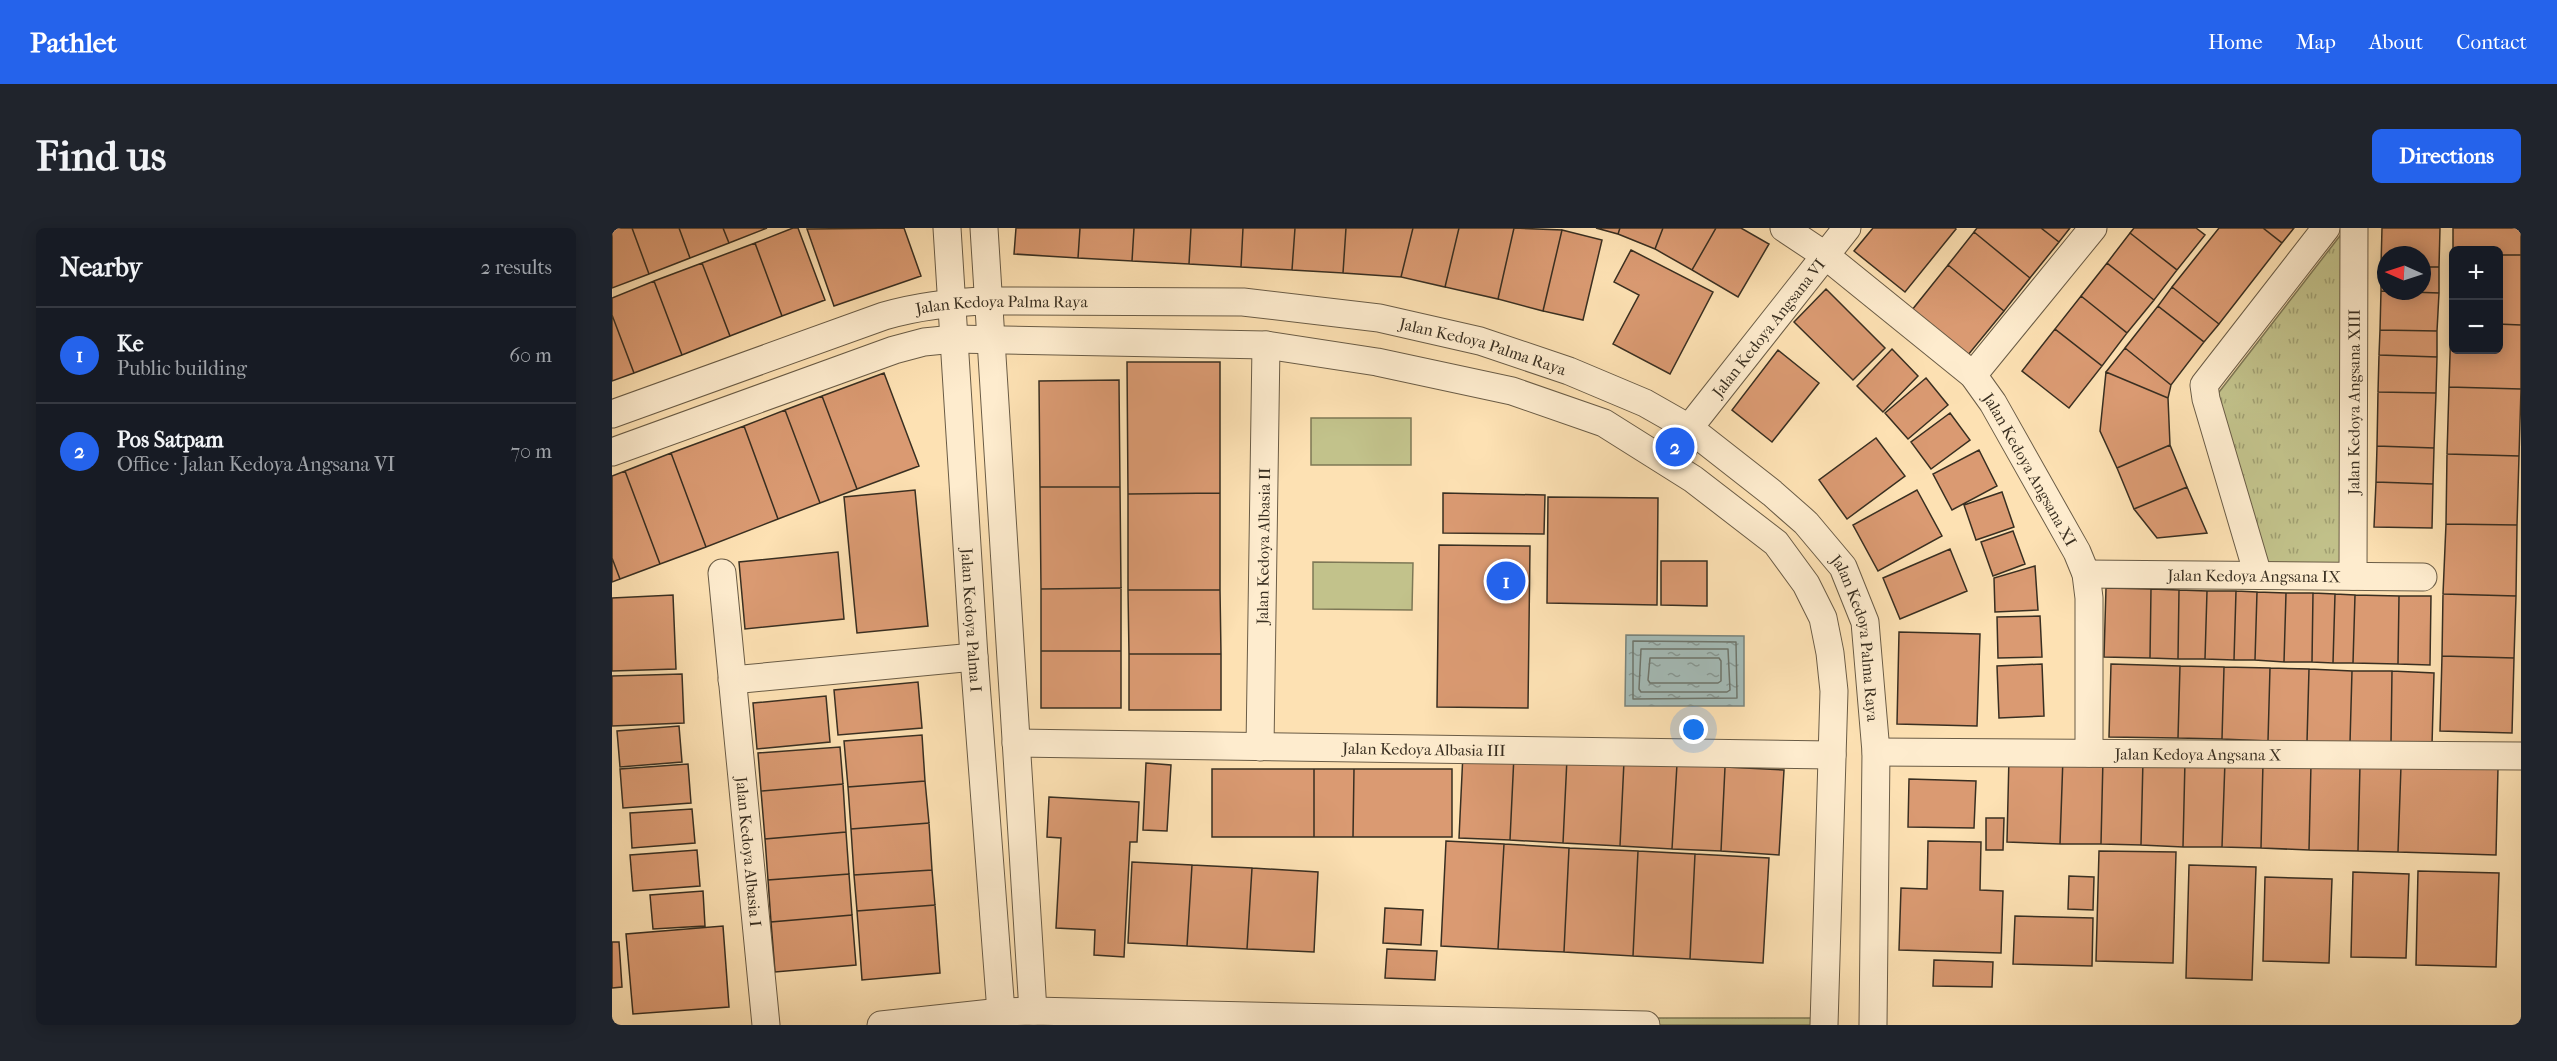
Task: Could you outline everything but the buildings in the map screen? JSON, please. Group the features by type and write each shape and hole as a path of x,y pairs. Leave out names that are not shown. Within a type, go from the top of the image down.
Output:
{"street":[{"name":"Jalan Kedoya Palma I","path":"947,228 974,657 1001,1012"},
{"path":"984,228 1033,1011"},
{"name":"Jalan Kedoya Angsana XI","path":"1784,228 1826,256 1973,375 1993,403 2077,552 2086,574 2089,598 2089,753"},
{"name":"Jalan Kedoya Angsana VI","path":"1664,459 1674,458 1685,446 1689,428 1847,228"},
{"path":"1973,375 2093,228"},
{"path":"2258,575 2206,399 2204,385 2326,228"},
{"name":"Jalan Kedoya Angsana XIII","path":"2353,576 2354,228"},
{"name":"Jalan Kedoya Palma Raya","path":"612,414 884,316 917,307 952,302 988,301 1243,302 1379,318 1480,341 1569,371 1646,403 1689,428 1772,493 1806,523 1843,567 1865,622 1876,752 1874,1025"},
{"name":"Jalan Kedoya Palma Raya","path":"612,452 894,350 924,342 954,339 1266,345 1377,362 1512,391 1604,423 1693,478 1776,543 1806,584 1822,618 1830,653 1834,691 1824,1025"},
{"name":"Jalan Kedoya Albasia II","path":"1260,747 1266,345"},
{"name":"Jalan Kedoya Albasia I","path":"722,573 766,1025"},
{"name":"Jalan Kedoya Angsana IX","path":"2086,574 2423,577"},
{"path":"732,680 974,657"},
{"name":"Jalan Kedoya Albasia III","path":"1016,743 1832,755"},
{"name":"Jalan Kedoya Angsana X","path":"1876,752 2521,756"},
{"path":"881,1025 1001,1012 1033,1011 1646,1025"}],"green space":[{"path":"2346,228 2344,569 2264,565 2206,409"},
{"path":"1311,418 1411,418 1411,465 1311,465"},
{"path":"1313,562 1413,563 1412,610 1313,609"},
{"path":"1030,1018 1820,1018 1820,1025 979,1025"}],"water":[{"path":"1626,635 1744,636 1744,706 1625,706"}],"place":[{"name":"Pos Satpam","path":"1675,447"},
{"name":"Ke","path":"1506,581"}]}
